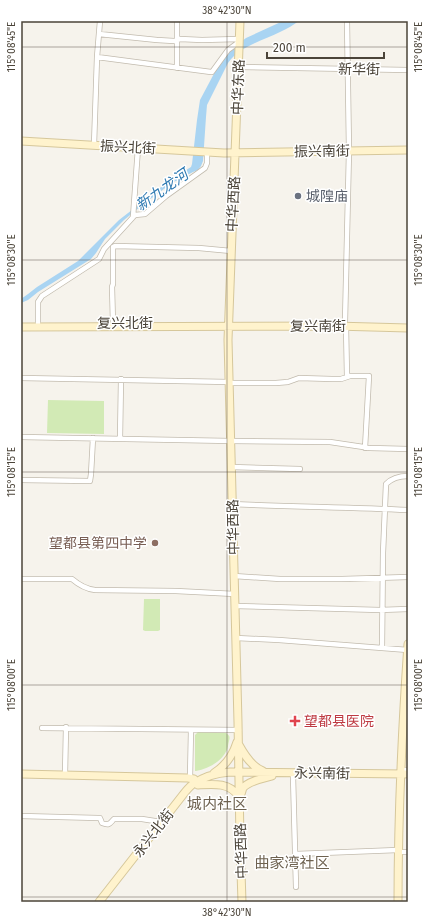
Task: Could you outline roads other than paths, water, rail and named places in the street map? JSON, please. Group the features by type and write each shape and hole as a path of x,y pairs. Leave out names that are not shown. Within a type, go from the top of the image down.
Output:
{"main road":[{"name":"中华东路","path":"235,153 240,21"},
{"name":"振兴北街","path":"21,141 235,153"},
{"name":"振兴南街","path":"235,153 408,150"},
{"name":"中华西路","path":"235,153 228,324 242,902"},
{"name":"复兴北街","path":"21,323 228,324"},
{"name":"复兴南街","path":"228,324 408,324"},
{"name":"复兴北街","path":"21,327 228,324"},
{"name":"复兴南街","path":"346,324 408,328"},
{"path":"402,902 408,644"},
{"path":"404,774 408,709"},
{"path":"239,741 242,751 251,763 270,774"},
{"path":"206,778 222,768 239,741"},
{"name":"永兴北街","path":"99,902 188,789 206,778 228,772 239,773"},
{"name":"永兴南街","path":"239,773 404,774"},
{"name":"永兴北街","path":"104,902 197,783 239,773"},
{"path":"21,774 190,778 194,779 197,783 226,786 235,791 239,800"},
{"path":"239,800 246,785 270,774"},
{"name":"永兴南街","path":"270,774 293,776 404,774"},
{"path":"398,902 403,851"}],"street":[{"path":"94,145 97,57 100,21"},
{"path":"177,21 177,68"},
{"path":"347,21 349,151 346,324 347,377"},
{"path":"99,34 157,40 180,39 239,41"},
{"path":"97,57 212,72 228,50 239,41"},
{"name":"新华街","path":"238,67 408,70"},
{"path":"133,216 138,148"},
{"path":"38,323 39,299 99,259 104,248 133,216 145,214 166,196 204,168 207,163 206,152"},
{"path":"113,323 113,247 199,248 231,251"},
{"path":"21,378 121,379 276,384 299,378 341,379 350,376 369,376 365,448"},
{"path":"120,439 121,379"},
{"path":"21,437 330,442 365,448 408,449"},
{"path":"21,480 90,481 93,438"},
{"path":"231,467 300,469"},
{"path":"382,648 386,484 395,478 408,476"},
{"path":"232,504 408,510"},
{"path":"234,576 287,579 408,577"},
{"path":"21,579 72,579 90,590 176,591 235,594"},
{"path":"235,606 383,610 408,609"},
{"path":"236,638 408,650"},
{"path":"42,728 238,730"},
{"path":"65,775 66,728"},
{"path":"190,730 190,778"},
{"path":"293,776 296,887"},
{"path":"21,816 100,818 102,823 106,824 110,823 114,819 142,819 161,822"},
{"path":"296,854 403,851"}],"water":[{"name":"新九龙河","path":"283,21 299,21 285,30 245,48 228,63 207,105 203,161 198,170 172,183 124,220 105,239 91,259 21,303 21,299 37,287 78,261 119,220 165,183 191,167 200,100 217,68 230,50 246,38"}],"place":[{"name":"城隍庙","path":"298,196"},
{"name":"望都县第四中学","path":"155,543"},
{"name":"望都县医院","path":"295,721"}],"district":[{"name":"城内社区","path":"217,804"},
{"name":"曲家湾社区","path":"292,863"}]}
